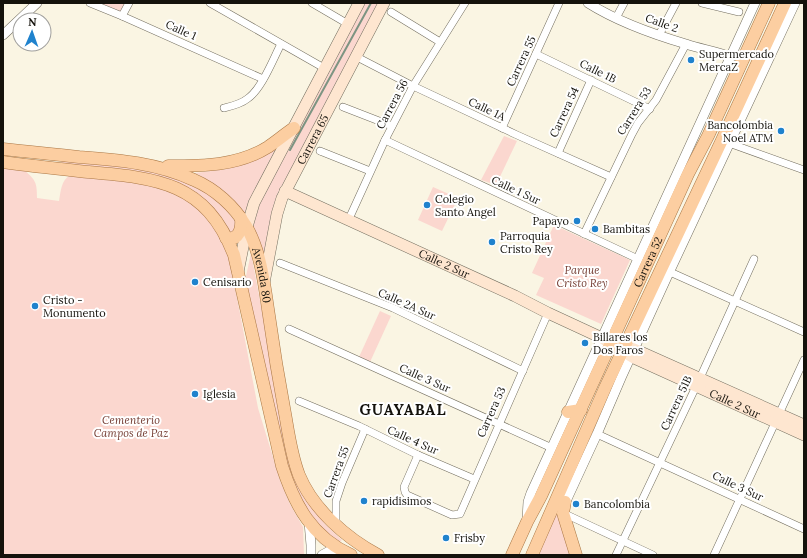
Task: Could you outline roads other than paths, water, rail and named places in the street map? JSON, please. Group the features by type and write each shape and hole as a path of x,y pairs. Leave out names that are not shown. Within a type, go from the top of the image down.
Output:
{"main road":[{"name":"Carrera 65","path":"238,273 244,223 359,3"},
{"name":"Carrera 65","path":"264,284 277,214 285,191 384,3"},
{"name":"Carrera 52","path":"532,555 560,508 628,351 779,27 785,3"},
{"name":"Carrera 52","path":"512,555 581,410 608,341 684,173 708,136 764,6"},
{"path":"158,167 216,165 241,160 268,147 294,128"},
{"name":"Avenida 80","path":"3,149 111,159 158,167 179,173 203,184 222,198 244,223 259,261 291,448 299,475 311,496 323,512 366,548 378,555"},
{"name":"Avenida 80","path":"3,162 135,176 171,186 185,192 207,209 226,238 234,255 282,466 294,499 309,522 322,537 341,552 351,555"},
{"name":"Calle 2 Sur","path":"285,191 515,296 628,351 777,418 804,435"},
{"path":"226,238 234,238 240,233 242,224 244,223"},
{"path":"568,412 581,410"},
{"name":"Calle 2 Sur","path":"777,418 804,425"},
{"path":"560,508 576,555"},
{"path":"341,528 390,555"},
{"path":"507,555 517,543"}],"street":[{"path":"3,35 37,3"},
{"name":"Calle 1","path":"90,3 263,80"},
{"path":"122,16 129,3"},
{"path":"210,3 324,68"},
{"path":"312,3 348,24"},
{"name":"Carrera 56","path":"348,221 370,171 413,86 465,3"},
{"name":"Carrera 55","path":"502,128 559,3"},
{"name":"Calle 2","path":"588,3 616,18 659,35 730,57"},
{"path":"616,18 624,3"},
{"path":"659,35 676,3"},
{"path":"702,3 738,12"},
{"name":"Carrera 52","path":"527,522 529,498 568,412 608,341 638,259 684,173 730,57 755,3"},
{"name":"Carrera 52","path":"779,27 795,3"},
{"path":"390,12 440,42"},
{"path":"224,108 240,103 249,98 263,80 281,44"},
{"name":"Carrera 53","path":"584,234 638,123 656,100 686,44"},
{"name":"Calle 1B","path":"536,54 650,109"},
{"name":"Calle 1A","path":"355,56 413,86 611,177"},
{"name":"Carrera 54","path":"558,153 591,80"},
{"path":"343,107 392,126"},
{"name":"Calle 1 Sur","path":"385,140 638,259"},
{"path":"726,141 804,170"},
{"path":"320,152 370,171"},
{"name":"Carrera 52","path":"560,508 597,434 628,351 670,272 691,214"},
{"name":"Carrera 51B","path":"616,555 698,382 754,259"},
{"name":"Calle 2A Sur","path":"280,263 393,308 523,371"},
{"path":"670,272 804,332"},
{"name":"Carrera 53","path":"418,455 404,487 407,495 452,515 460,514 548,313"},
{"name":"Calle 3 Sur","path":"289,330 552,448"},
{"path":"714,555 804,360"},
{"name":"Calle 4 Sur","path":"299,401 365,429 474,480"},
{"name":"Carrera 55","path":"341,528 336,501 365,429"},
{"name":"Calle 3 Sur","path":"597,434 804,529"},
{"path":"560,508 623,541 654,555"},
{"path":"309,522 311,555"},
{"path":"322,555 331,550 341,552"}],"waterway":[{"path":"290,150 371,3"}],"place":[{"name":"Supermercado MercaZ","path":"691,60"},
{"name":"Bancolombia Noel ATM","path":"781,131"},
{"name":"Colegio Santo Angel","path":"427,205"},
{"name":"Papayo","path":"577,221"},
{"name":"Bambitas","path":"595,229"},
{"name":"Parroquia Cristo Rey","path":"492,242"},
{"name":"Cenisario","path":"195,282"},
{"name":"Cristo - Monumento","path":"35,306"},
{"name":"Billares los Dos Faros","path":"585,343"},
{"name":"Iglesia","path":"195,394"},
{"name":"rapidisimos","path":"364,501"},
{"name":"Bancolombia","path":"576,504"},
{"name":"Frisby","path":"446,538"}],"district":[{"name":"GUAYABAL","path":"403,409"}],"park label":[{"name":"Parque Cristo Rey","path":"582,276"},
{"name":"Cementerio Campos de Paz","path":"131,426"}]}
